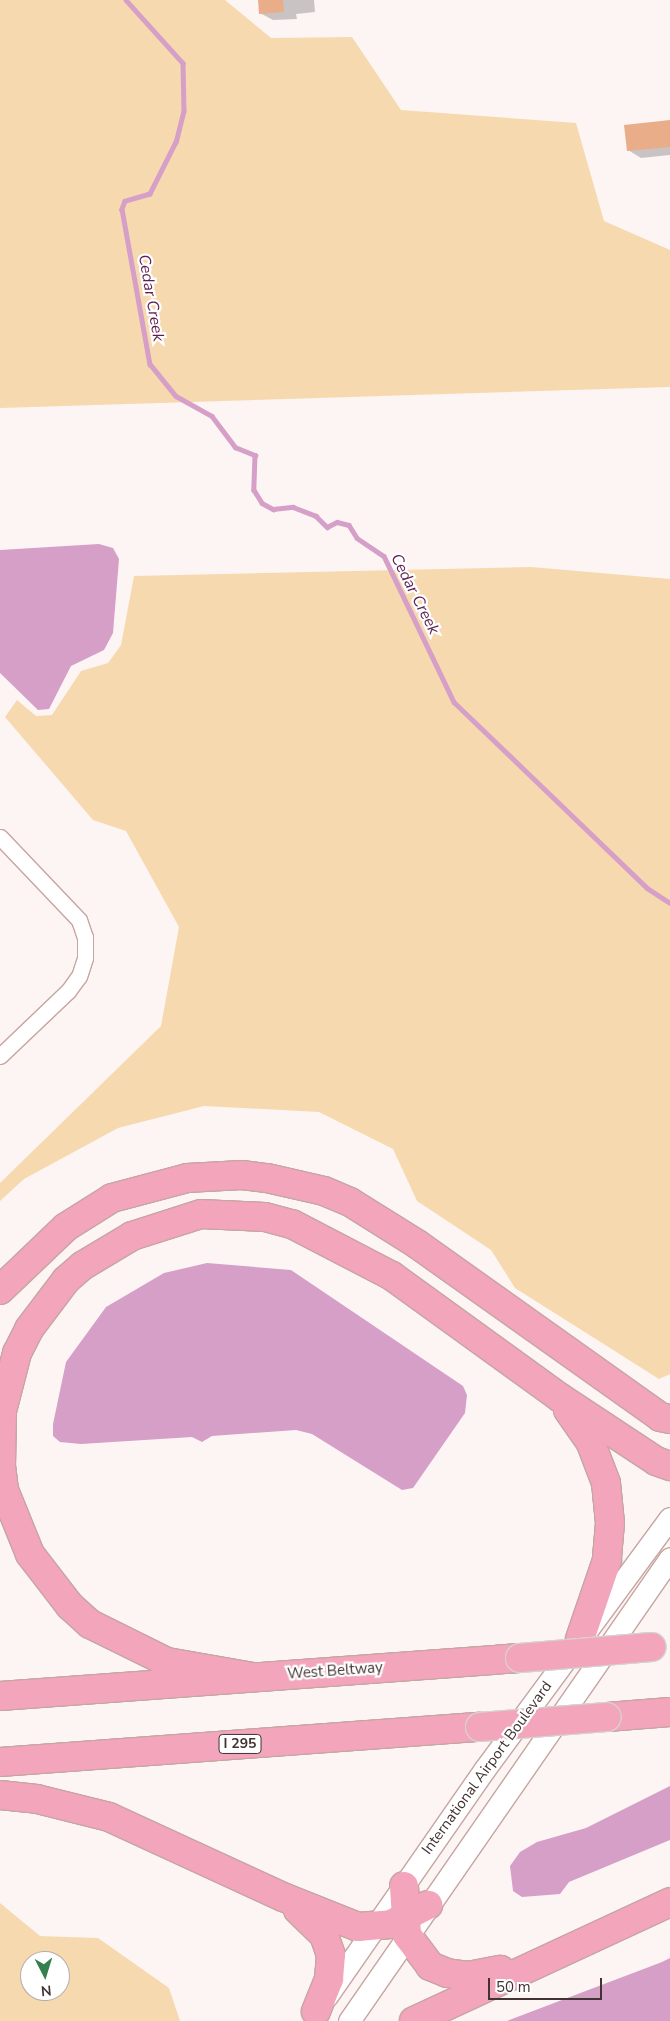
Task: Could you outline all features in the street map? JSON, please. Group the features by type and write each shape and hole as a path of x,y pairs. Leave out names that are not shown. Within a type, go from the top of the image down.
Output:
{"highway":[{"path":"0,1290 66,1227 112,1198 187,1178 242,1175 267,1178 324,1190 378,1219 667,1420"},
{"path":"254,1677 167,1662 90,1624 70,1606 30,1554 4,1490 1,1467 2,1411 17,1353 29,1329 66,1280 82,1266 132,1236 180,1218 234,1214 292,1224 392,1276 559,1397 656,1461 670,1466"},
{"path":"559,1397 590,1441 606,1483 610,1523 607,1560 580,1639"},
{"name":"West Beltway","path":"0,1696 661,1647"},
{"name":"I 295","path":"0,1762 670,1712"},
{"path":"0,1795 37,1799 109,1817 283,1897 340,1921 375,1927 406,1927 428,1905"},
{"path":"404,1886 406,1927 430,1966 447,1973 468,1976 493,1972 593,1936"},
{"path":"283,1897 324,1935 331,1955 329,1979 313,2017"},
{"path":"414,2021 593,1936 670,1902"}],"main road":[{"name":"International Airport Boulevard","path":"313,2017 580,1639 670,1518"},
{"name":"International Airport Boulevard","path":"428,1905 670,1558"},
{"path":"349,2021 406,1927"}],"street":[{"path":"0,837 79,920 85,937 85,958 79,976 68,991 0,1056"}],"shaded area":[{"path":"0,0 225,0 271,38 352,37 401,110 576,123 604,221 670,250 670,387 0,408"},
{"path":"99,544 113,548 119,559 113,633 104,650 71,666 49,709 38,710 0,673 0,550"},
{"path":"531,567 670,579 670,1374 659,1379 515,1288 491,1250 417,1201 393,1149 319,1112 204,1106 118,1128 24,1179 0,1201 0,1183 161,1026 179,927 126,831 93,820 5,717 17,700 36,716 52,715 81,671 108,663 121,645 134,576"},
{"path":"207,1263 291,1270 463,1386 467,1395 465,1413 413,1488 402,1490 312,1434 296,1430 212,1436 202,1442 192,1437 81,1444 60,1442 53,1436 53,1424 66,1362 106,1307 164,1273"},
{"path":"670,1786 670,1840 569,1882 560,1894 522,1897 513,1891 510,1866 520,1852 537,1842 586,1828"},
{"path":"0,1903 40,1936 98,1938 169,1988 180,2021 0,2021"},
{"path":"670,1958 670,2021 507,2021 662,1962"}],"building":[{"path":"258,0 283,0 284,12 259,14"},
{"path":"670,120 670,147 627,151 624,125"}],"waterway":[{"name":"Cedar Creek","path":"126,0 183,63 184,111 176,142 150,194 125,201 122,209 150,364 176,396 212,416 235,447 255,455 254,490 262,503 273,509 293,507 316,516 327,527 337,522 349,525 357,538 384,556 454,702 647,888 670,903"}]}
